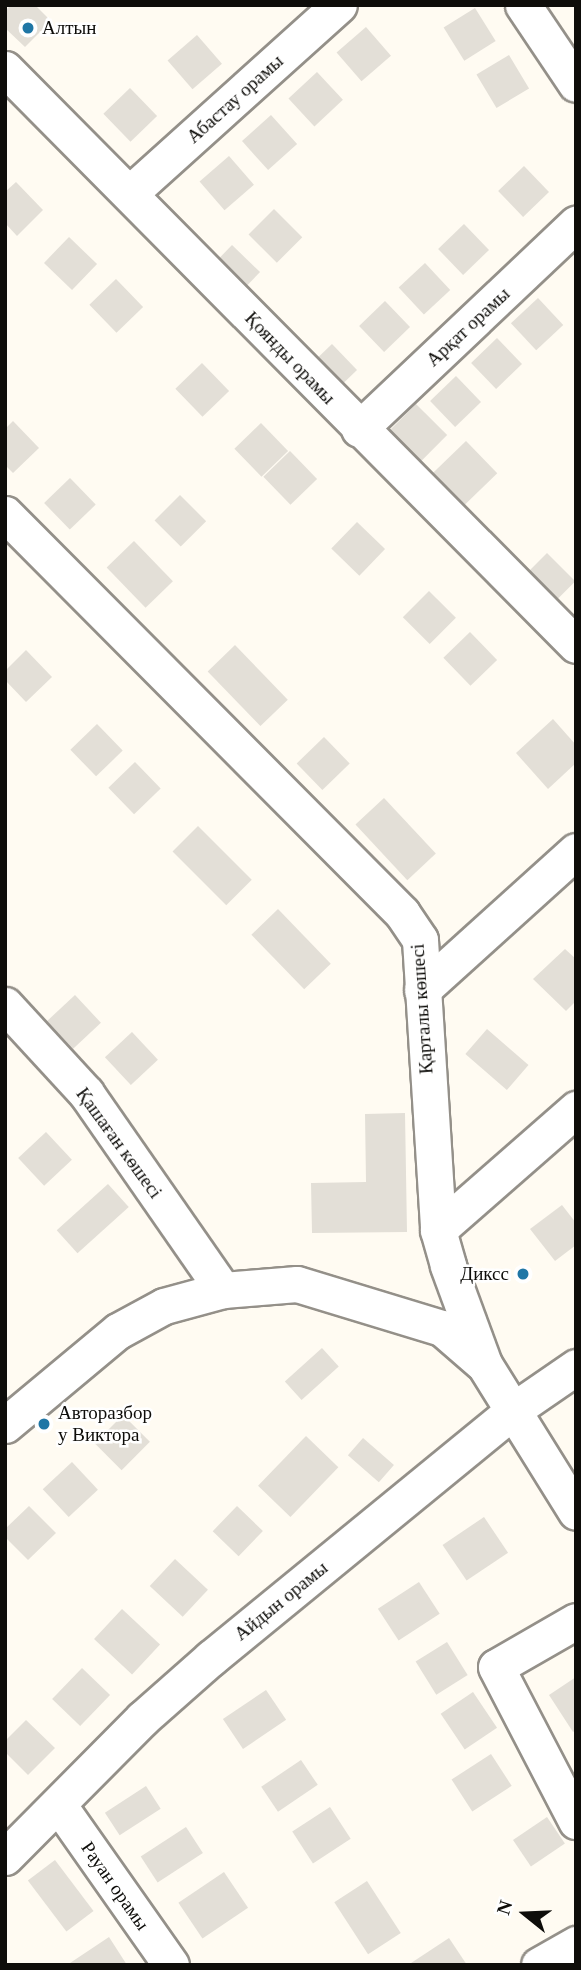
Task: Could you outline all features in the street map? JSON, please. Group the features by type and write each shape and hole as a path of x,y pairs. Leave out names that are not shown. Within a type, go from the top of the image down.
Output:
{"street":[{"name":"Абастау орамы","path":"130,193 339,5"},
{"path":"523,5 576,84"},
{"name":"Қоянды орамы","path":"5,69 576,645"},
{"name":"Арқат орамы","path":"359,429 576,224"},
{"name":"Қарталы көшесі","path":"5,514 402,913 420,940 438,1230 484,1364 515,1409 576,1512"},
{"path":"422,990 576,851"},
{"name":"Қашаған көшесі","path":"5,1004 86,1093 223,1290"},
{"path":"438,1230 576,1108"},
{"path":"5,1425 118,1331 164,1306 223,1290 297,1284 442,1328 484,1364"},
{"name":"Айдын орамы","path":"5,1857 60,1807 143,1718 211,1658 515,1409 576,1367"},
{"path":"576,1621 496,1667 576,1821"},
{"name":"Рауан орамы","path":"60,1807 171,1965"},
{"path":"539,1965 576,1944"}],"building":[{"path":"11,5 35,5 51,21 25,47 5,28 5,11"},
{"path":"475,8 496,41 464,61 444,28"},
{"path":"366,27 391,56 361,81 337,53"},
{"path":"197,35 222,64 192,89 168,61"},
{"path":"509,55 529,88 497,108 476,75"},
{"path":"317,72 343,100 314,126 288,99"},
{"path":"130,88 157,116 130,142 103,114"},
{"path":"271,115 297,144 268,170 242,141"},
{"path":"229,156 254,185 224,210 200,182"},
{"path":"524,166 549,192 523,217 498,191"},
{"path":"16,182 43,210 17,236 5,223 5,192"},
{"path":"274,209 302,237 277,263 249,234"},
{"path":"464,224 489,250 463,275 438,249"},
{"path":"69,237 97,264 72,290 44,263"},
{"path":"232,245 260,272 234,299 206,272"},
{"path":"425,263 450,290 424,315 399,288"},
{"path":"116,279 143,307 116,333 89,305"},
{"path":"538,298 563,325 536,350 511,323"},
{"path":"385,301 410,327 384,352 359,326"},
{"path":"497,338 522,364 496,389 471,363"},
{"path":"332,344 357,370 332,394 307,368"},
{"path":"202,363 229,391 202,417 175,389"},
{"path":"456,376 481,402 455,427 430,401"},
{"path":"416,404 447,435 410,472 379,441"},
{"path":"13,421 39,448 13,473 5,465 5,429"},
{"path":"261,423 288,451 261,477 234,449"},
{"path":"466,441 497,473 451,518 420,485"},
{"path":"290,451 317,479 290,505 263,477"},
{"path":"70,478 96,505 70,530 44,503"},
{"path":"180,495 206,521 181,547 155,520"},
{"path":"357,522 385,549 359,576 331,549"},
{"path":"134,541 173,581 146,608 107,567"},
{"path":"547,553 575,581 549,607 521,579"},
{"path":"429,591 456,618 430,644 403,617"},
{"path":"470,632 497,660 470,686 443,658"},
{"path":"235,645 288,700 260,726 208,671"},
{"path":"26,650 52,677 26,702 5,680 5,671"},
{"path":"553,719 576,745 576,763 548,789 516,753"},
{"path":"97,724 123,751 96,776 70,750"},
{"path":"324,737 350,764 322,790 297,763"},
{"path":"135,762 161,789 134,814 108,788"},
{"path":"384,798 436,854 407,880 355,825"},
{"path":"198,826 252,880 226,905 173,851"},
{"path":"278,909 331,964 304,989 251,935"},
{"path":"565,949 576,959 576,1001 566,1011 533,979"},
{"path":"75,995 101,1023 73,1049 47,1021"},
{"path":"487,1029 529,1065 507,1090 465,1054"},
{"path":"132,1032 158,1060 131,1085 105,1057"},
{"path":"405,1113 407,1232 312,1233 311,1183 366,1182 365,1114"},
{"path":"46,1132 72,1160 44,1186 18,1158"},
{"path":"108,1184 129,1207 77,1253 57,1230"},
{"path":"562,1205 576,1223 576,1245 555,1261 530,1229"},
{"path":"322,1348 339,1367 302,1400 285,1381"},
{"path":"123,1415 150,1442 122,1470 95,1443"},
{"path":"306,1436 338,1467 290,1517 258,1486"},
{"path":"363,1438 394,1465 379,1482 348,1455"},
{"path":"72,1462 98,1490 69,1517 43,1489"},
{"path":"29,1506 56,1533 28,1560 5,1537 5,1529"},
{"path":"237,1506 263,1531 239,1556 213,1531"},
{"path":"484,1517 508,1553 467,1581 443,1545"},
{"path":"175,1559 208,1590 183,1617 150,1586"},
{"path":"419,1582 440,1614 399,1641 378,1609"},
{"path":"122,1609 160,1644 132,1674 94,1639"},
{"path":"447,1642 468,1675 436,1695 416,1662"},
{"path":"82,1668 110,1695 80,1726 52,1699"},
{"path":"576,1677 576,1730 573,1732 549,1695"},
{"path":"266,1690 286,1720 243,1749 223,1719"},
{"path":"473,1692 497,1728 465,1749 441,1714"},
{"path":"26,1720 55,1748 28,1775 5,1752 5,1741"},
{"path":"491,1754 512,1786 472,1811 452,1780"},
{"path":"301,1760 318,1785 278,1812 261,1787"},
{"path":"146,1786 161,1809 120,1835 105,1813"},
{"path":"330,1807 351,1839 313,1863 292,1832"},
{"path":"547,1817 565,1844 531,1866 513,1840"},
{"path":"186,1827 203,1853 158,1882 141,1856"},
{"path":"55,1860 94,1911 66,1932 28,1880"},
{"path":"224,1872 248,1908 202,1938 178,1903"},
{"path":"367,1881 401,1933 368,1954 334,1902"},
{"path":"109,1937 127,1965 67,1965"},
{"path":"449,1938 467,1965 408,1965"}],"place":[{"name":"Алтын","path":"28,28"},
{"name":"Диксс","path":"523,1274"},
{"name":"Авторазбор у Виктора","path":"44,1424"}]}
